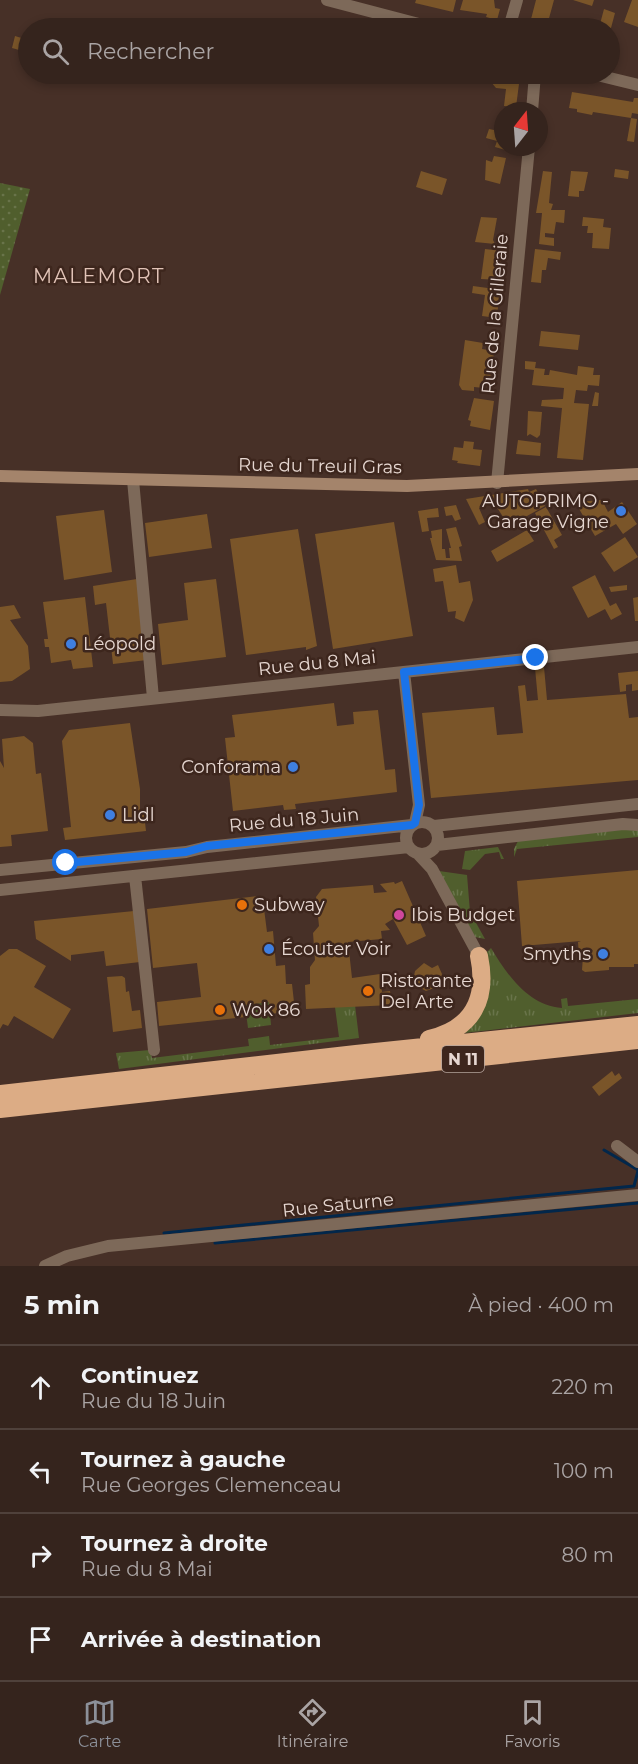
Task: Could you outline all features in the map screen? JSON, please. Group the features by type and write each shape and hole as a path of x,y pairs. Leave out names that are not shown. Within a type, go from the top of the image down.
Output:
{"highway":[{"path":"356,1054 444,1036 457,1030 476,1008 481,993 483,972 479,956"},
{"name":"N 11","path":"0,1094 638,1025"},
{"name":"N 11","path":"0,1109 638,1040"},
{"path":"0,1116 38,1105"}],"street":[{"path":"327,0 396,18"},
{"path":"512,18 517,0"},
{"path":"620,81 638,86"},
{"path":"533,102 534,84"},
{"name":"Rue de la Gilleraie","path":"497,483 528,156"},
{"name":"Rue du Treuil Gras","path":"0,476 407,486 638,474"},
{"path":"133,480 153,698"},
{"name":"Rue du 8 Mai","path":"0,710 38,711 638,647"},
{"path":"404,672 422,824 439,836 431,867"},
{"name":"Rue du 18 Juin","path":"0,870 186,852 207,846 638,804"},
{"path":"422,824 407,834 413,850 431,867 479,956"},
{"path":"413,850 427,854 435,848 623,824 638,825"},
{"name":"Rue du 18 Juin","path":"0,890 413,850"},
{"path":"135,876 154,1050"},
{"path":"617,1146 638,1162"},
{"name":"Rue Saturne","path":"45,1266 67,1256 108,1246 638,1195"}],"green space":[{"path":"0,183 30,189 0,295"},
{"path":"638,828 638,837 517,849 514,857 514,849 518,841"},
{"path":"498,847 504,859 501,859 499,852 485,854 470,870 462,869 465,851"},
{"path":"439,871 467,875 470,912 485,939 475,937"},
{"path":"491,948 520,987 539,1002 562,1008 561,999 567,998 568,1006 638,999 638,1013 456,1034 470,1023 486,953"},
{"path":"269,1002 271,1025 248,1028 245,1005"},
{"path":"355,1005 359,1038 119,1069 116,1053 150,1050 152,1058 249,1046 248,1039 269,1036 270,1045 339,1037 335,1007"}],"building":[{"path":"416,0 456,0 453,12 415,3"},
{"path":"463,0 494,0 495,8 500,9 498,18 460,10"},
{"path":"536,0 554,0 549,18 531,18"},
{"path":"573,0 594,0 592,6"},
{"path":"632,0 638,0 638,27 624,22"},
{"path":"604,9 615,13 614,18 602,18"},
{"path":"15,36 18,37 18,50 12,48"},
{"path":"493,84 519,84 517,102 504,102 506,89 496,88"},
{"path":"572,92 633,102 634,98 638,98 638,114 632,113 631,118 577,112 577,109 569,108"},
{"path":"631,118 637,119 634,142 627,141"},
{"path":"489,129 494,130 494,140 486,138"},
{"path":"494,156 506,158 500,184 485,180 486,160 492,162"},
{"path":"615,169 629,171 628,179 614,177"},
{"path":"421,171 447,179 442,195 416,187"},
{"path":"543,171 552,172 549,203 553,204 551,210 565,210 564,223 556,222 554,234 545,233 545,237 554,238 554,246 539,244 542,213 536,213"},
{"path":"571,171 588,172 584,191 579,191 579,197 568,196"},
{"path":"481,217 497,218 493,240 495,244 475,242"},
{"path":"583,217 604,219 603,227 611,228 609,249 592,248 593,233 587,233 588,226 582,226"},
{"path":"485,249 502,251 499,280 481,279"},
{"path":"535,249 561,252 560,260 548,258 546,270 542,270 541,283 531,282"},
{"path":"473,286 495,289 494,296 499,296 497,318 482,316 485,295 472,293"},
{"path":"541,331 580,335 578,350 539,346"},
{"path":"465,340 483,343 482,349 494,351 493,360 488,360 493,362 492,366 487,366 486,370 491,371 490,382 485,381 484,388 474,387 474,391 462,390 459,385"},
{"path":"525,361 536,362 535,368 545,369 544,375 549,375 550,370 577,375 578,366 594,368 593,375 600,375 599,386 588,385 587,391 576,390 574,403 589,404 583,460 557,458 562,408 541,406 542,400 563,399 564,388 532,385 534,370 525,369"},
{"path":"595,392 599,393 598,406 592,406"},
{"path":"474,398 494,401 490,430 470,426 471,421 468,420"},
{"path":"528,411 542,412 540,435 537,438 530,434 527,436"},
{"path":"518,440 541,443 540,456 516,454"},
{"path":"464,441 474,442 473,449 482,450 480,466 457,463 458,461 452,460 454,447 463,448"},
{"path":"528,489 529,492 536,489 545,506 509,526 496,506 493,507 492,504 479,508 485,522 479,525 466,499"},
{"path":"602,500 608,512 622,502 637,524 623,534 616,524 595,536 575,502"},
{"path":"456,505 461,519 455,521 452,515 446,516 444,507"},
{"path":"546,507 562,535 554,540 558,547 554,549 535,513"},
{"path":"438,508 439,517 427,518 429,531 422,532 418,511"},
{"path":"104,510 112,572 64,580 56,516"},
{"path":"207,514 212,548 149,557 145,523"},
{"path":"394,522 413,636 333,649 315,534"},
{"path":"456,527 462,546 459,547 462,561 436,560 430,538 432,538 431,531 442,529 442,549 445,549 446,558 450,558 449,548 451,548 446,529"},
{"path":"298,529 317,646 306,650 306,647 246,655 230,539"},
{"path":"527,530 534,541 497,562 491,551"},
{"path":"625,537 638,557 614,572 601,553"},
{"path":"456,565 459,583 470,581 473,600 464,622 455,618 456,611 448,612 443,581 435,582 433,569"},
{"path":"595,575 610,606 616,603 622,614 611,620 605,609 588,618 572,587"},
{"path":"137,579 147,660 113,664 106,603 95,605 93,586"},
{"path":"216,579 226,657 162,665 158,624 188,620 184,583"},
{"path":"627,585 627,590 611,592 609,587"},
{"path":"85,597 93,667 73,669 71,660 51,663 49,647 45,647 44,639 48,639 43,602"},
{"path":"638,597 638,621 635,621 633,598"},
{"path":"14,605 21,618 10,620 28,646 30,669 12,681 0,682 0,607"},
{"path":"544,667 547,700 626,694 629,718 638,717 638,780 431,798 422,713 494,707 497,735 523,733 518,686 525,685 527,701 538,700 535,668"},
{"path":"638,671 638,690 632,691 632,684 626,685 626,691 620,692 618,673"},
{"name":"Conforama","path":"334,703 337,726 354,724 353,712 378,710 385,770 395,769 397,792 295,804 296,809 284,810 283,805 233,811 225,738 235,737 232,715"},
{"path":"130,723 140,789 140,814 144,814 146,831 65,840 63,828 71,827 62,741 69,730"},
{"path":"24,736 33,743 36,774 41,773 48,831 11,835 12,846 0,847 0,761 4,768 2,739"},
{"path":"638,870 638,964 634,964 634,967 609,967 609,970 585,972 582,970 583,956 579,957 578,942 581,941 522,946 517,881"},
{"path":"402,881 426,936 407,945 393,919 385,924 390,930 381,931 382,939 348,942 352,978 380,974 382,992 390,991 392,1005 306,1009 305,985 310,984 310,967 315,960 313,933 319,926 316,897 322,889 373,885 374,893 387,892 380,884 394,882 395,884"},
{"path":"259,896 263,901 267,932 273,931 276,966 285,965 286,984 292,984 295,1011 270,1014 269,1002 245,1005 246,1017 159,1026 157,1002 201,997 197,963 153,968 147,909"},
{"path":"134,911 140,962 106,966 104,951 71,955 71,961 36,939 34,921"},
{"path":"9,949 17,949 46,966 34,987 71,1009 53,1039 14,1016 8,1026 3,1024 0,1029 0,956"},
{"path":"424,963 432,968 438,965 442,974 440,983 443,986 440,989 437,987 426,991 415,985 418,980 414,976 415,971"},
{"path":"122,976 125,978 126,992 129,991 132,1011 140,1010 142,1028 113,1032 107,977"},
{"path":"612,1071 615,1076 619,1073 622,1078 599,1096 592,1087"}],"waterway":[{"path":"604,1150 638,1170"},
{"path":"164,1233 634,1186 638,1171"},
{"path":"215,1243 638,1203"}],"place":[{"name":"AUTOPRIMO - Garage Vigne","path":"621,511"},
{"name":"Léopold","path":"71,644"},
{"name":"Conforama","path":"293,767"},
{"name":"Lidl","path":"110,815"},
{"name":"Subway","path":"242,905"},
{"name":"Ibis Budget","path":"399,915"},
{"name":"Écouter Voir","path":"269,949"},
{"name":"Smyths","path":"603,954"},
{"name":"Ristorante Del Arte","path":"368,991"},
{"name":"Wok 86","path":"220,1010"}],"district":[{"name":"MALEMORT","path":"99,276"}],"route":[{"path":"66,863 186,852 207,846 272,842 412,825 415,823 419,805 404,672 536,658"}]}
